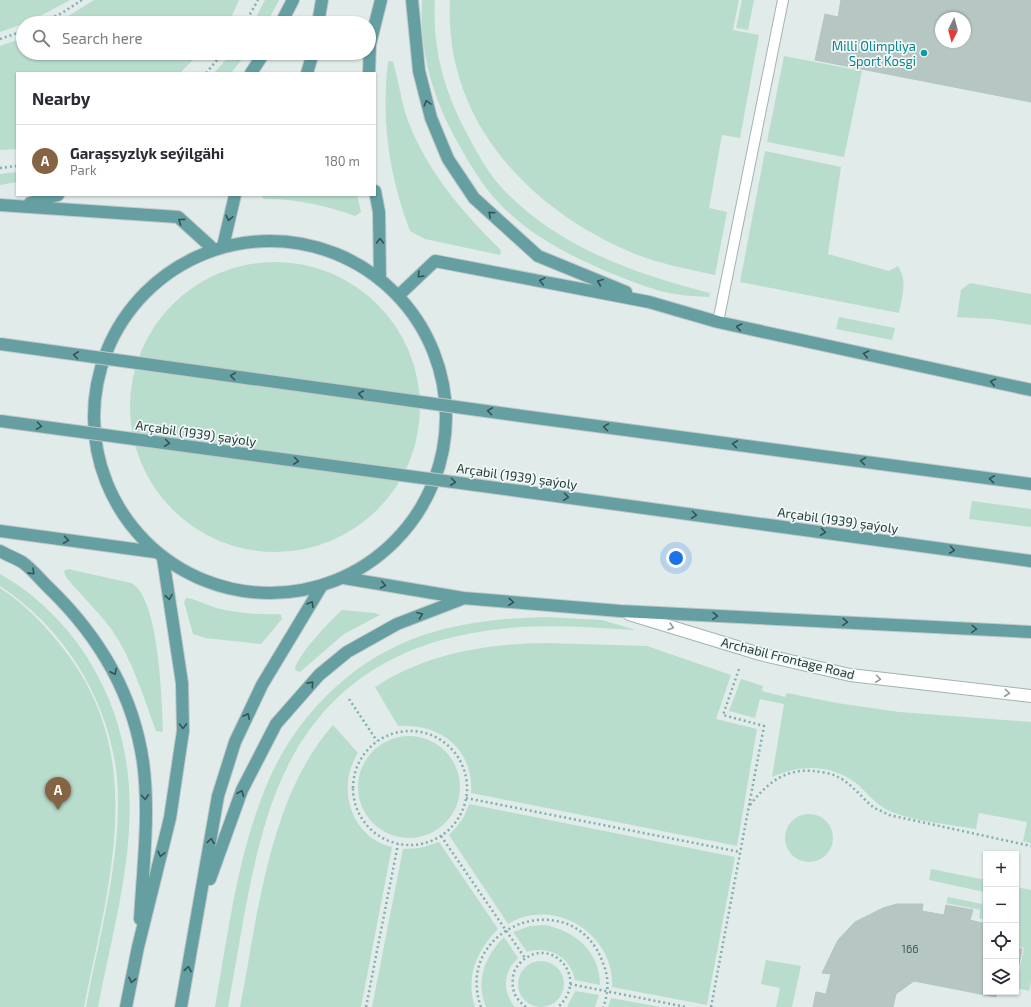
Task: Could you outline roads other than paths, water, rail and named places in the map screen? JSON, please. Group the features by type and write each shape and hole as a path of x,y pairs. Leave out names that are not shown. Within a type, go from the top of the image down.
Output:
{"main road":[{"path":"285,16 293,0"},
{"path":"319,16 322,0"},
{"path":"376,20 381,0"},
{"path":"412,0 419,71 431,118 448,159 474,198 538,256 649,302"},
{"path":"252,72 259,60"},
{"path":"307,72 310,60"},
{"path":"369,60 369,72"},
{"path":"22,206 55,196"},
{"path":"224,242 236,196"},
{"path":"376,196 379,212 380,280"},
{"path":"0,205 178,217 210,246"},
{"path":"224,242 262,242 304,245 344,258 380,280 398,296 423,330 440,368 447,409 444,451 431,491 410,527 380,556 344,578 322,587 272,594 222,588 159,555 126,520 105,482 94,439 94,396 106,353 126,315 156,283 210,246 224,242"},
{"path":"398,296 435,261 649,302 718,322 1031,390"},
{"path":"0,344 1031,484"},
{"name":"Arçabil (1939) şaýoly","path":"0,421 1031,561"},
{"path":"0,531 159,555"},
{"path":"0,551 23,563 72,610 89,631 113,670 136,723 143,762 146,803 138,947"},
{"path":"126,1007 138,947 170,818 183,731 182,683 159,555"},
{"path":"344,578 463,598 620,611 1031,632"},
{"path":"181,1007 218,796 235,742 262,685 322,587"},
{"path":"199,908 242,790 276,724 319,676 347,652 397,624 463,598"}],"street":[{"name":"Archabil Frontage Road","path":"620,611 760,654 850,675 1031,696"}],"lane":[{"path":"718,322 783,0"}],"place":[{"name":"Milli Olimpliya Sport Kosgi","path":"924,53"},
{"name":"Garaşsyzlyk seýilgähi","path":"58,810"}]}
